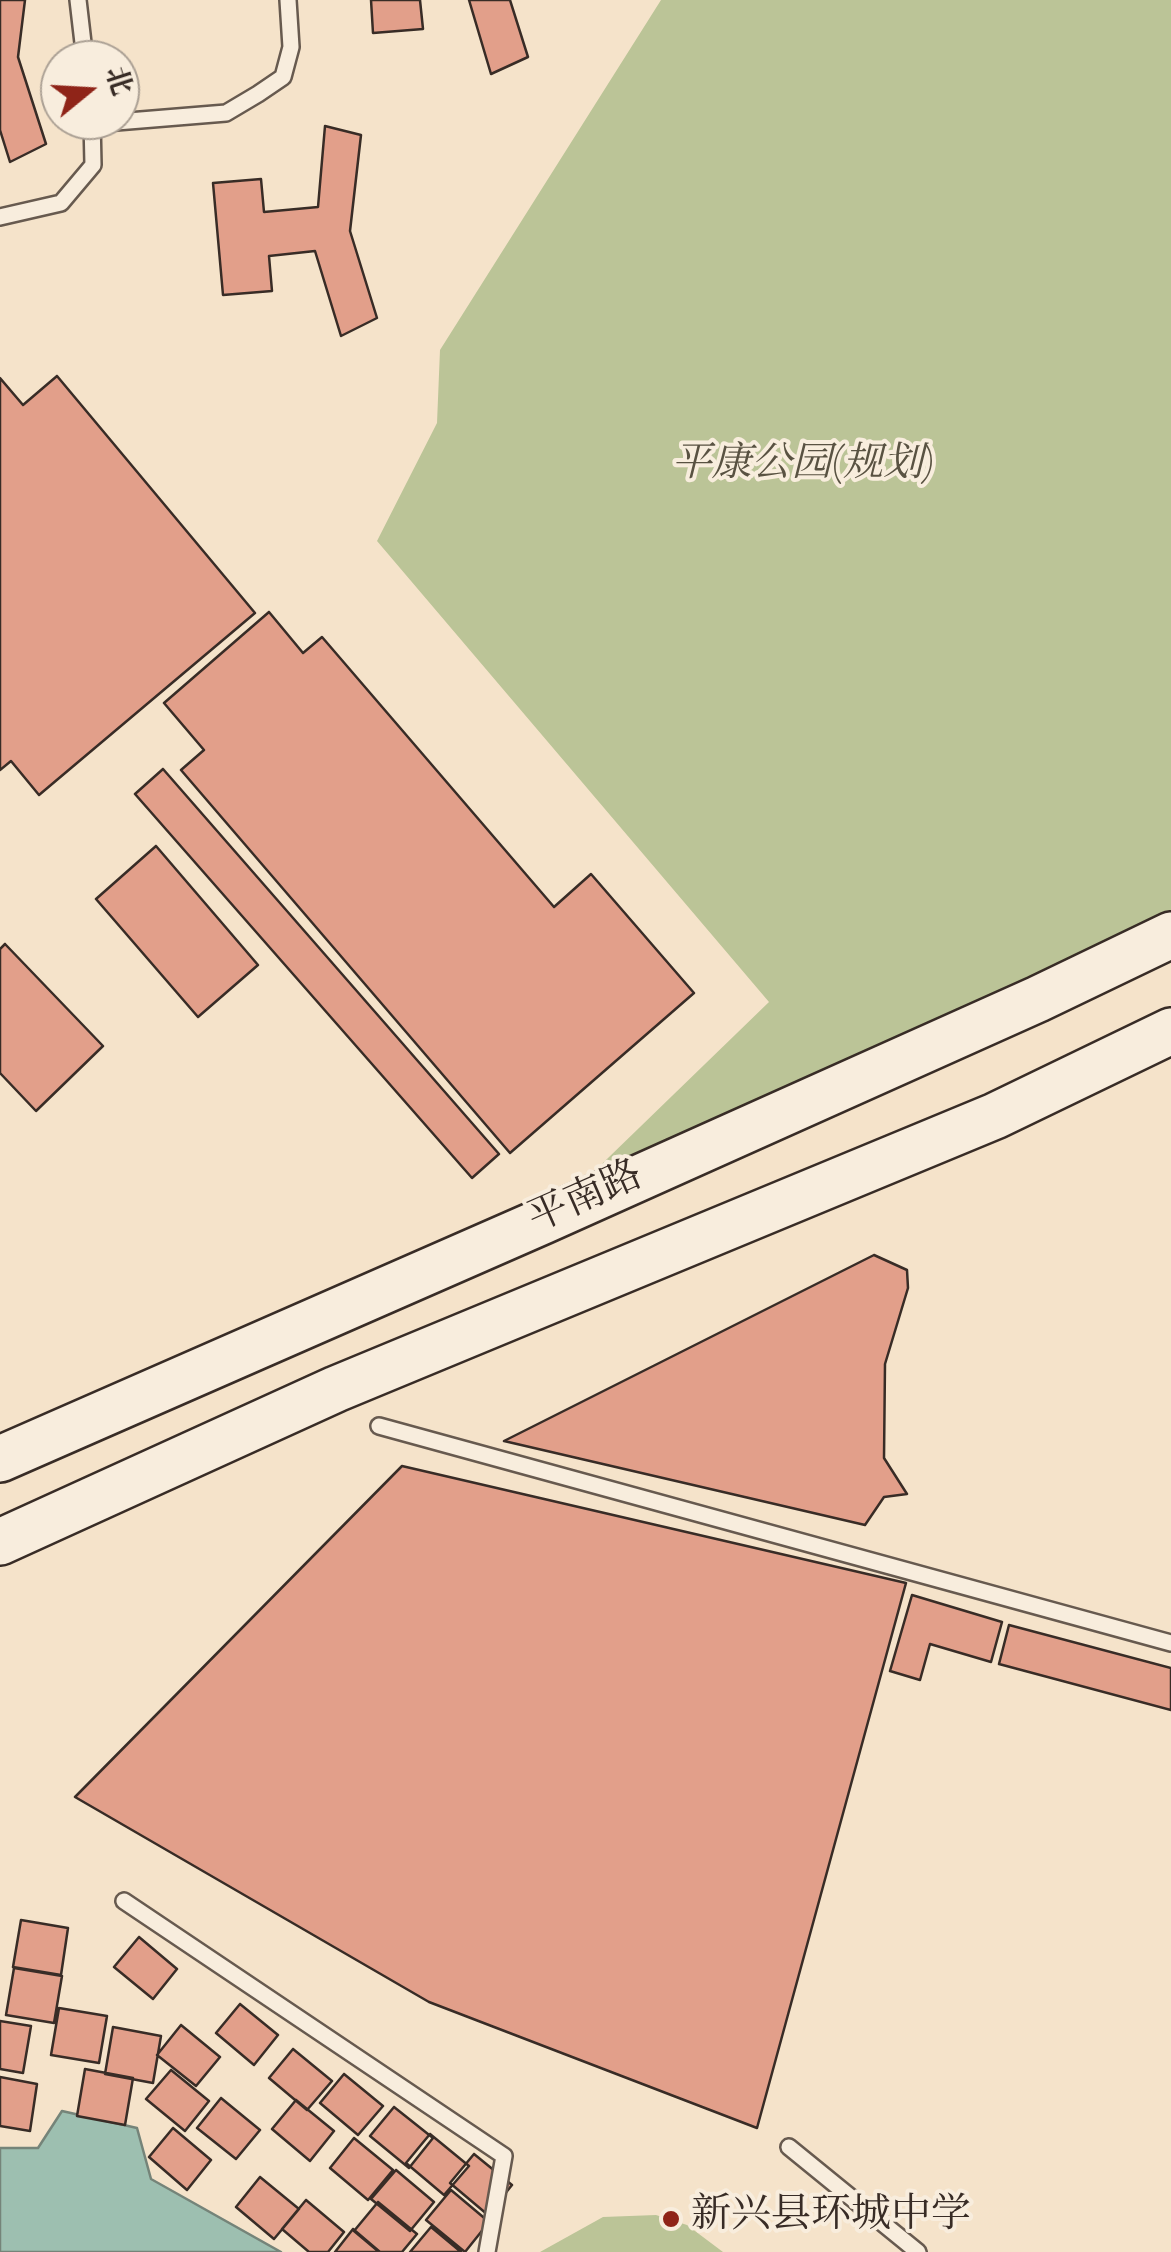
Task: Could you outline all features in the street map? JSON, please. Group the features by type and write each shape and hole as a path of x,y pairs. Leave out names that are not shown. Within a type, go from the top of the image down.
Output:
{"main road":[{"name":"平南路","path":"0,1458 560,1214 1038,1000 1171,935"},
{"name":"平南路","path":"0,1542 336,1389 995,1116 1171,1031"}],"lane":[{"path":"78,0 83,40"},
{"path":"140,119 226,113 283,77 291,47 288,0"},
{"path":"0,218 61,203 94,165 93,140"},
{"path":"379,1426 1171,1643"},
{"path":"124,1901 504,2156 487,2252"},
{"path":"790,2148 918,2252"}],"green space":[{"name":"平康公园(规划)","path":"661,0 1171,0 1171,935 543,1221 769,1002 377,541 437,423 440,350"},
{"path":"656,2215 687,2225 723,2252 540,2252 603,2217"}],"shaded area":[{"path":"62,2111 137,2128 151,2179 281,2252 0,2252 0,2148 38,2148"}],"building":[{"path":"0,0 25,0 18,57 40,125 40,140 46,144 10,162 0,130"},
{"path":"371,0 420,0 423,29 373,33"},
{"path":"469,0 510,0 528,57 491,74"},
{"path":"325,126 361,135 350,231 377,318 341,336 315,251 269,256 272,291 223,295 213,183 261,179 264,212 318,207"},
{"path":"57,376 255,613 39,795 11,761 0,770 0,378 23,405"},
{"path":"269,612 303,653 322,637 554,907 591,874 694,993 510,1153 181,770 204,750 164,703"},
{"path":"163,769 499,1154 472,1178 135,794"},
{"path":"156,846 258,965 198,1017 96,899"},
{"path":"5,944 103,1046 36,1111 0,1073 0,949"},
{"path":"874,1255 907,1270 908,1288 885,1364 884,1458 907,1494 884,1497 865,1525 504,1441"},
{"path":"402,1466 906,1583 757,2128 429,2002 75,1797"},
{"path":"912,1595 1002,1622 991,1662 930,1644 920,1680 890,1671"},
{"path":"1009,1625 1171,1668 1171,1710 999,1664"},
{"path":"21,1920 68,1928 61,1975 13,1967"},
{"path":"139,1937 177,1969 153,1999 114,1967"},
{"path":"14,1968 62,1976 54,2023 6,2015"},
{"path":"240,2004 278,2035 254,2065 216,2033"},
{"path":"59,2008 107,2016 99,2063 51,2055"},
{"path":"0,2021 31,2026 23,2073 0,2069"},
{"path":"181,2025 220,2057 196,2086 157,2055"},
{"path":"113,2027 161,2036 153,2083 105,2074"},
{"path":"293,2049 332,2081 307,2110 269,2078"},
{"path":"85,2069 133,2078 125,2125 77,2116"},
{"path":"171,2070 209,2101 185,2131 146,2099"},
{"path":"344,2074 383,2106 358,2135 320,2103"},
{"path":"0,2077 37,2084 30,2131 0,2126"},
{"path":"221,2098 260,2130 236,2159 197,2128"},
{"path":"296,2100 334,2131 310,2161 272,2129"},
{"path":"394,2107 433,2138 409,2168 370,2136"},
{"path":"173,2128 211,2160 187,2190 149,2157"},
{"path":"430,2134 469,2166 444,2195 406,2163"},
{"path":"354,2138 393,2170 368,2200 330,2168"},
{"path":"474,2154 512,2185 488,2215 450,2183"},
{"path":"396,2170 434,2202 410,2231 371,2199"},
{"path":"260,2177 299,2209 274,2239 236,2207"},
{"path":"451,2190 489,2222 465,2252 426,2220"},
{"path":"306,2200 344,2232 328,2252 309,2252 282,2229"},
{"path":"378,2202 417,2234 402,2252 379,2252 354,2231"},
{"path":"431,2227 461,2252 410,2252"},
{"path":"353,2229 380,2252 335,2252"}],"place":[{"name":"新兴县环城中学","path":"671,2219"}]}
